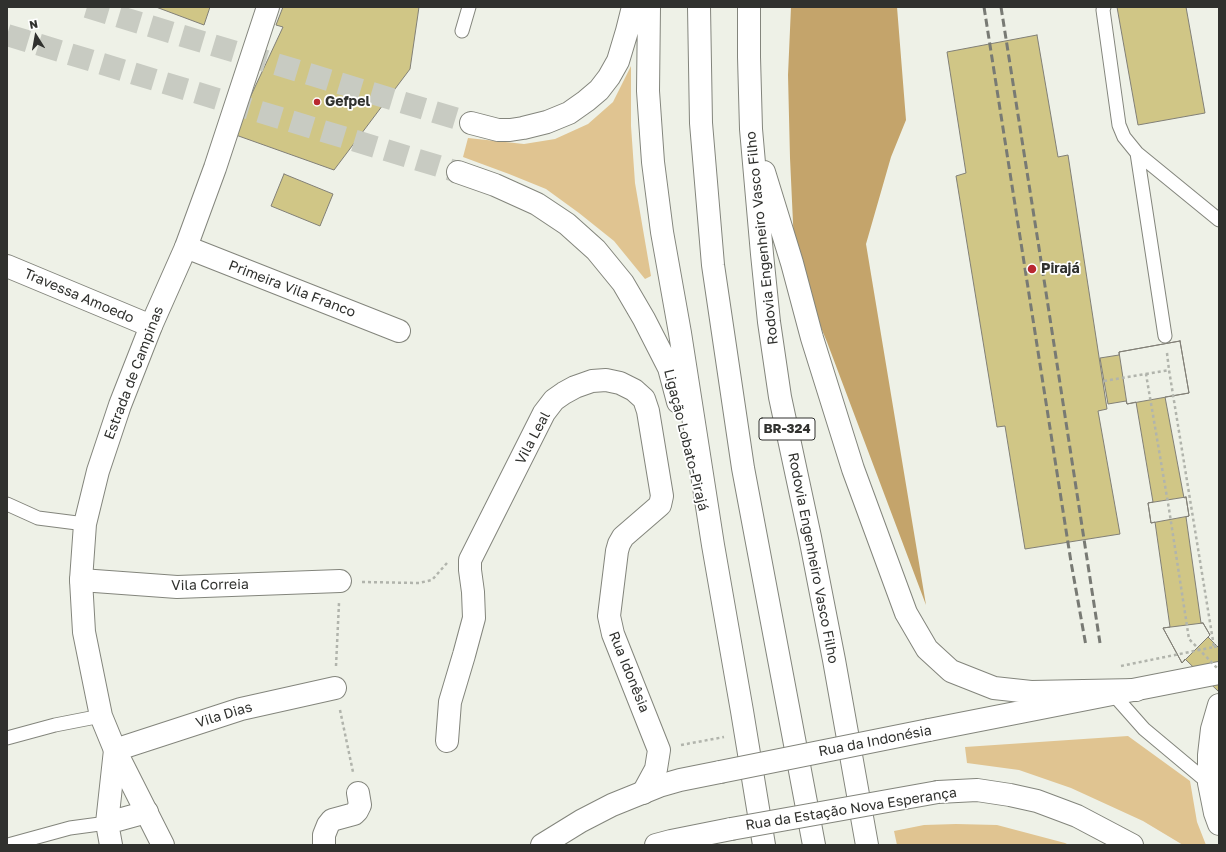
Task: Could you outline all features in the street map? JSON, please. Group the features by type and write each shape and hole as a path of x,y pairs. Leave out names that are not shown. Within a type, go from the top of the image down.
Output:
{"main road":[{"name":"Estrada de Campinas","path":"163,845 115,750 100,716 84,632 81,580 85,524 98,471 120,405 151,326 186,248 215,168 268,7"},
{"path":"471,123 498,130 523,128 547,122 569,113 586,101 599,90 609,78 618,61 633,7"},
{"path":"649,7 648,91 653,162 662,232 764,845"},
{"name":"BR-324","path":"699,7 701,123 713,265 743,468 814,845"},
{"name":"Rodovia Engenheiro Vasco Filho","path":"749,7 750,129 767,306 780,397 810,537 867,845"},
{"path":"750,129 792,263 812,338 853,469 906,613 927,649 950,671 994,688 1031,692 1136,690"},
{"name":"Ligação Lobato-Pirajá","path":"458,172 495,185 537,204 567,224 596,250 623,283 644,319 669,368 674,382 713,545"},
{"name":"Primeira Vila Franco","path":"186,248 399,331"},
{"name":"Travessa Amoedo","path":"7,266 151,326"},
{"name":"Vila Leal","path":"447,741 450,702 474,618 470,560 544,413 554,400 575,387 592,381 606,380 620,382 634,390 644,399 648,412 662,496"},
{"name":"Rua Idonêsia","path":"643,793 656,769 659,747 613,634 610,616 617,551 623,537 660,505 662,496"},
{"name":"Vila Correia","path":"81,580 177,587 340,582"},
{"name":"Rua da Indonésia","path":"542,845 612,805 680,780 1219,673"},
{"name":"Vila Dias","path":"115,750 241,709 335,688"},
{"path":"1219,705 1212,729 1209,755 1214,788 1215,813 1219,824"},
{"path":"111,845 107,823 115,750"},
{"name":"Rua da Estação Nova Esperança","path":"656,845 731,829 938,792 977,790 1037,801 1077,816 1132,845"},
{"path":"324,845 324,835 332,820 354,814 357,811 360,805 358,793"},
{"path":"107,823 147,812"}],"lane":[{"path":"462,31 469,7"},
{"path":"1104,7 1103,10 1118,125 1124,137 1137,153 1219,220"},
{"path":"1137,153 1165,336"},
{"path":"7,504 38,518 85,524"},
{"path":"1113,694 1144,728 1214,788"},
{"path":"7,738 55,725 100,716"},
{"path":"8,845 70,828 107,823"}],"path":[{"path":"1104,381 1169,370 1214,646"},
{"path":"1146,374 1170,509 1189,639 1219,670"},
{"path":"340,582 419,583 432,580 447,562"},
{"path":"1117,667 1219,646"},
{"path":"674,747 725,736"}],"shaded area":[{"path":"791,7 897,7 906,120 891,157 866,244 926,605 813,308 794,244 788,75"},
{"path":"631,66 631,126 635,183 651,276 645,279 614,241 546,189 463,157 468,138 524,144 555,139 588,124 613,102"},
{"path":"1128,736 1190,781 1197,822 1206,845 1183,845 1143,821 1071,788 1019,770 967,763 965,747"},
{"path":"924,825 997,825 1069,845 897,845 894,831"}],"building":[{"path":"156,7 210,7 204,25"},
{"name":"Gefpel","path":"283,7 419,7 410,69 334,170 233,134 283,27 276,25"},
{"path":"1117,7 1186,7 1205,113 1138,125"},
{"name":"Pirajá","path":"1037,35 1058,157 1068,155 1107,409 1098,411 1120,534 1025,549 1005,426 997,427 956,176 966,173 947,52"},
{"path":"284,174 333,194 320,226 271,206"},
{"path":"1180,341 1189,393 1165,397 1184,498 1186,497 1189,516 1186,517 1201,623 1203,623 1210,635 1208,637 1219,648 1219,692 1185,659 1182,663 1163,628 1170,627 1155,522 1151,523 1148,503 1153,502 1136,402 1127,404 1126,401 1108,404 1100,358 1119,355 1119,352"},
{"path":"1180,341 1189,393 1127,404 1119,352"},
{"path":"1186,497 1189,516 1151,523 1148,503"},
{"path":"1203,623 1210,635 1182,663 1163,628"}],"tunnel":[{"path":"87,7 471,123"},
{"path":"7,35 458,172"}],"railway":[{"path":"984,7 1071,562 1086,646"},
{"path":"1001,7 1100,643"}],"place":[{"name":"Gefpel","path":"317,102"},
{"name":"Pirajá","path":"1032,269"}]}
